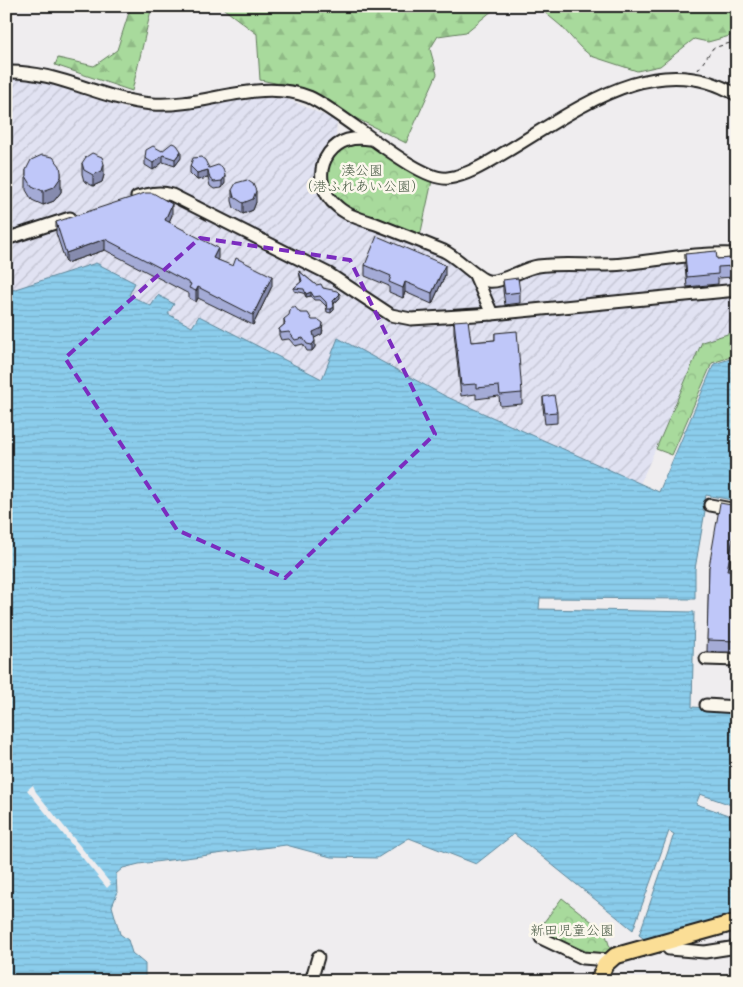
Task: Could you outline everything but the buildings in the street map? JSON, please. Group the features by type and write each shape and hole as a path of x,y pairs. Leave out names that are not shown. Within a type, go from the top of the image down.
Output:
{"main road":[{"path":"598,981 608,960 737,922"}],"street":[{"path":"6,72 23,71 53,77 114,97 152,104 189,102 252,91 284,92 309,98 337,114 372,140 434,176 445,178 458,176 484,164 593,100 628,84 665,77 693,78 714,84 737,95"},
{"path":"337,114 343,120 344,130 341,141 324,160 321,181 333,203 347,213 444,250 461,261 474,273 490,282 540,266 621,264 698,253 737,254"},
{"path":"336,145 353,138 372,140"},
{"path":"127,200 153,193 172,195 329,274 391,315 411,320 737,290"},
{"path":"6,239 84,214"},
{"path":"474,273 492,314"},
{"path":"710,505 737,510"},
{"path":"706,659 737,660"},
{"path":"706,705 737,707"},
{"path":"541,938 583,958 608,960"},
{"path":"666,942 670,949 691,952 705,952 737,947"},
{"path":"312,981 318,957"}],"path":[{"path":"693,78 706,55 713,48 737,41"}],"highlighted area":[{"path":"200,238 350,260 435,434 285,578 177,530 65,358"}],"shaded area":[{"path":"6,78 41,81 128,109 165,111 260,97 288,99 337,121 336,136 320,153 314,179 324,205 340,218 445,256 460,267 471,280 491,288 540,269 737,259 737,331 702,343 640,484 445,396 338,339 322,379 199,316 192,327 168,314 174,304 152,306 129,295 134,282 10,291 12,301 6,303"}],"green space":[{"path":"131,6 152,6 132,91 55,65 58,58 94,66 117,50"},
{"path":"220,6 498,6 466,32 438,36 430,49 437,74 406,143 291,86 260,80 257,34"},
{"path":"537,6 737,6 737,34 708,42 694,39 660,66 637,71 591,56 561,26"},
{"name":"湊公園 （港ふれあい公園）","path":"359,138 433,176 419,241 339,209 322,170 330,153"},
{"path":"737,331 737,355 712,363 672,455 656,449 702,342"},
{"name":"新田児童公園","path":"562,898 605,932 612,954 582,955 549,939 552,933 541,926"}],"water":[{"path":"96,263 135,283 129,295 151,306 158,295 174,304 168,314 192,327 199,316 322,379 338,338 445,396 659,492 714,364 737,357 737,501 706,495 695,569 695,599 540,598 539,609 694,612 692,707 737,710 737,807 700,794 696,804 737,818 737,917 647,941 639,935 674,834 669,831 633,930 514,834 476,864 409,838 377,858 331,857 286,845 139,864 123,868 116,874 117,894 112,906 120,934 128,940 132,953 145,964 145,976 150,981 6,981 6,303 12,301 9,291"}],"pier":[{"path":"33,785 36,792 111,884 107,888 27,790"}]}
